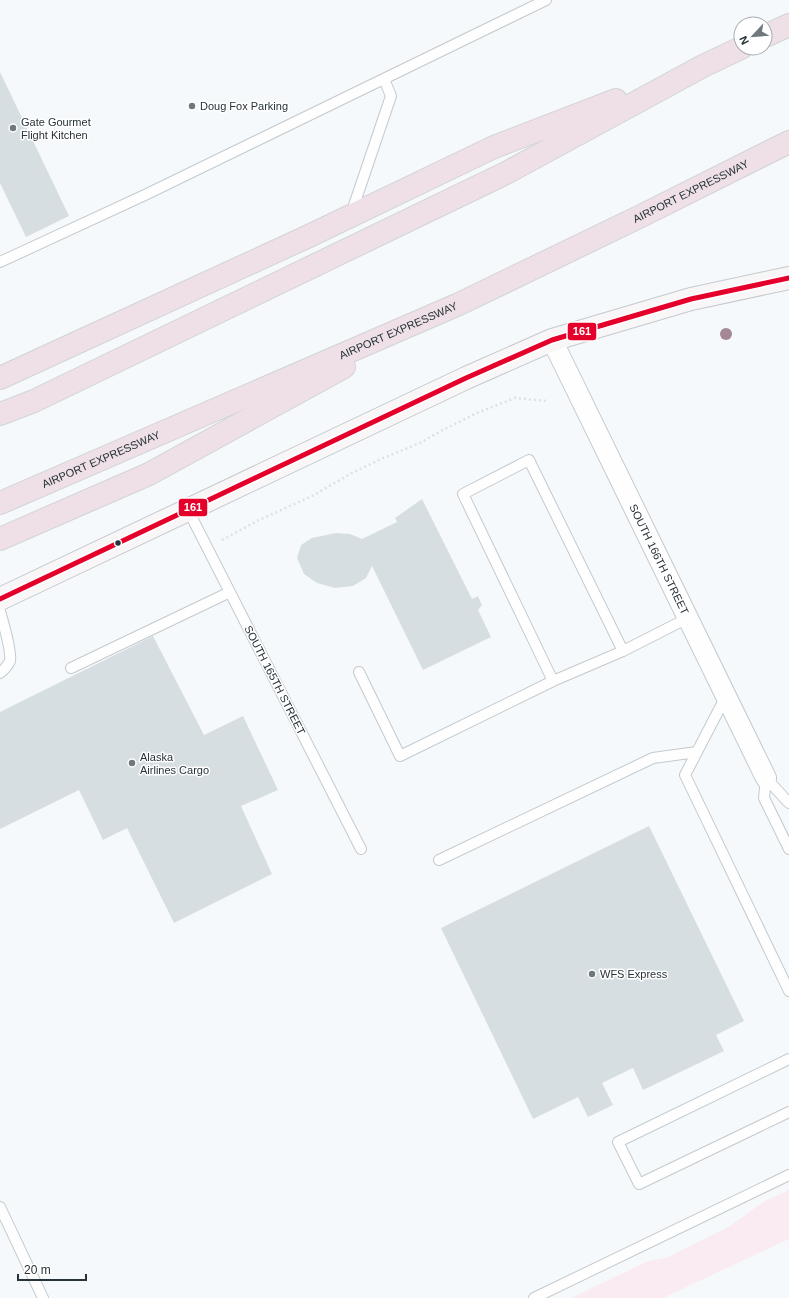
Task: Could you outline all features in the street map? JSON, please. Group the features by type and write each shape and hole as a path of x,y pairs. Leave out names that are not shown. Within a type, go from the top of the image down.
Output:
{"highway":[{"path":"773,32 789,25"},
{"path":"0,414 34,401 506,173 703,66 733,52"},
{"path":"0,378 350,216 494,147 703,66"},
{"name":"AIRPORT EXPRESSWAY","path":"0,503 459,304 642,216 789,142"},
{"path":"0,539 149,474 459,304"}],"street":[{"path":"0,599 459,381 552,340 691,299 789,278"},
{"name":"SOUTH 166TH STREET","path":"552,340 766,778"}],"lane":[{"path":"0,262 147,194 546,0"},
{"path":"350,216 392,96 384,79"},
{"path":"553,681 463,494 529,460 622,651"},
{"name":"SOUTH 165TH STREET","path":"188,510 361,850"},
{"path":"71,668 230,592"},
{"path":"0,611 10,651 10,661 0,673"},
{"path":"359,672 400,756 553,681 622,651 688,618"},
{"path":"726,696 685,774 789,991"},
{"path":"439,860 653,758 697,752"},
{"path":"766,778 789,803"},
{"path":"766,778 764,798 789,849"},
{"path":"789,1059 618,1142 639,1184 789,1112"},
{"path":"534,1298 789,1175"},
{"path":"0,1207 43,1298"}],"path":[{"path":"208,547 312,496 352,473 420,443 477,414 515,398 546,401"}],"shaded area":[{"path":"789,1190 789,1239 663,1298 571,1298 648,1261 666,1258 727,1228 763,1202"}],"building":[{"name":"Gate Gourmet Flight Kitchen","path":"0,72 69,216 26,237 0,183"},
{"path":"422,499 472,599 478,596 482,605 478,610 491,637 423,670 372,566 366,578 353,586 335,588 317,583 304,574 297,558 301,545 312,538 336,533 350,534 362,539 397,522 395,518"},
{"name":"Alaska Airlines Cargo","path":"153,636 204,735 243,716 278,790 241,806 272,874 174,923 127,828 103,840 79,790 0,829 0,712"},
{"name":"WFS Express","path":"649,826 744,1021 716,1035 724,1051 643,1090 633,1068 602,1083 613,1105 588,1117 578,1097 533,1119 441,928"}],"transit line":[{"name":"161","path":"0,599 466,378 552,340 691,299 789,278"}],"place":[{"name":"Doug Fox Parking","path":"192,106"},
{"name":"Gate Gourmet Flight Kitchen","path":"13,128"},
{"name":"Alaska Airlines Cargo","path":"132,763"},
{"name":"WFS Express","path":"592,974"}]}
